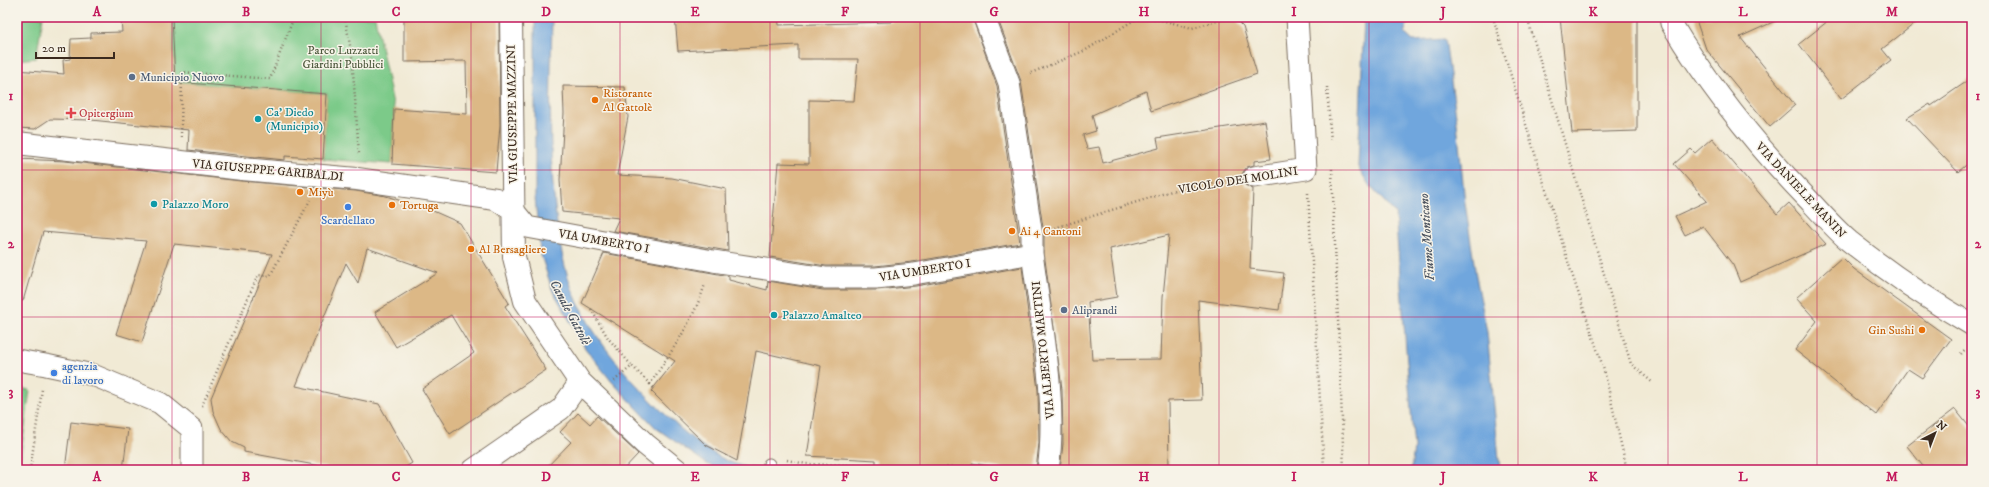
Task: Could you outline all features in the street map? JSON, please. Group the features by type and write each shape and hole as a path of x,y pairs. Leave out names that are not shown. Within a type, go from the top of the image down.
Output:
{"street":[{"name":"VIA GIUSEPPE MAZZINI","path":"511,17 520,219 514,256 526,301 580,382 645,444 677,470"},
{"path":"984,17 1009,83 1032,244"},
{"path":"1297,17 1306,169"},
{"name":"VIA DANIELE MANIN","path":"1670,17 1671,23 1716,92 1768,158 1821,213 1848,240 1878,263 1934,303 1972,325"},
{"name":"VIA GIUSEPPE GARIBALDI","path":"17,143 242,169 357,178 496,199 520,219"},
{"name":"VICOLO DEI MOLINI","path":"1254,177 1306,169"},
{"name":"VIA UMBERTO I","path":"520,219 562,233 713,261 825,278 876,278 914,274 1032,244"},
{"name":"VIA ALBERTO MARTINI","path":"1032,244 1052,424 1052,447 1048,470"},
{"path":"17,360 46,364 93,375 160,403 192,429 192,470"},
{"path":"473,470 562,409 580,382"}],"path":[{"path":"181,162 182,72 270,79 294,17"},
{"path":"344,17 352,65 359,162 357,178"},
{"path":"1009,83 1086,50 1139,17"},
{"path":"1150,17 1192,28 1231,17"},
{"path":"1493,17 1570,268 1604,370 1627,470"},
{"path":"1527,17 1631,364 1653,384"},
{"path":"1326,80 1331,143"},
{"path":"1332,167 1344,470"},
{"path":"1306,169 1324,470"},
{"path":"192,429 258,275 270,276 324,175"},
{"name":"VICOLO DEI MOLINI","path":"1032,244 1181,188 1254,177"},
{"path":"650,384 678,343 702,296 713,261"},
{"path":"591,309 608,338 632,366 654,388"},
{"path":"30,470 46,364"},
{"path":"612,382 632,366"},
{"path":"786,460 806,464 964,468"}],"green space":[{"path":"17,17 43,17 36,58 17,60"},
{"name":"Parco Luzzatti Giardini Pubblici","path":"172,17 375,17 394,109 392,164 323,159 327,94 175,82"},
{"path":"17,388 30,390 19,470 17,470"}],"water":[{"name":"Canale Gattolè","path":"535,17 552,17 551,160 555,207 565,267 571,286 585,317 604,346 636,385 678,427 702,446 727,460 746,467 805,470 720,470 707,464 656,428 612,382 585,348 552,289 540,252 535,197"},
{"name":"Fiume Monticano","path":"1364,17 1410,17 1404,33 1413,41 1445,39 1457,123 1465,203 1476,276 1487,332 1500,470 1411,470 1414,448 1395,213 1369,185 1358,167"}],"building":[{"path":"121,17 172,17 175,82 327,94 323,159 285,156 285,160 188,150 189,130 91,120 50,119 35,129 17,128 17,70 64,74 63,60 70,59 71,39 91,38 91,33 122,32"},
{"path":"404,17 499,17 500,125 496,172 392,164 394,109 467,114 466,61 404,62"},
{"path":"675,17 778,17 779,25 892,22 891,17 972,17 997,86 1020,243 912,262 875,266 826,266 770,257 778,163 809,164 809,100 854,101 858,59 798,59 798,45 678,51"},
{"path":"997,17 1233,17 1243,27 1257,74 1151,111 1146,91 1092,115 1096,131 1083,135 1087,149 1099,147 1103,163 1159,148 1157,138 1265,121 1271,159 1254,161 1254,165 1247,167 1243,172 1242,178 1245,185 1253,189 1250,269 1284,273 1279,310 1198,300 1202,400 1168,401 1169,470 1060,470 1063,444 1062,389 1044,252 1044,234 1021,81","holes":["1169,235 1163,297 1161,359 1092,360 1088,302 1117,297 1110,249"]},
{"path":"1560,17 1637,17 1637,131 1572,133"},
{"path":"1695,17 1784,17 1740,37 1795,105 1770,127 1706,49"},
{"path":"1833,17 1923,17 1882,49 1891,60 1841,99 1799,44"},
{"path":"1972,78 1972,160 1958,172 1907,118 1930,104 1931,106"},
{"path":"563,86 625,87 628,117 617,175 672,178 726,189 728,251 613,231 619,218 562,212 560,180 564,113"},
{"path":"1712,138 1777,214 1789,203 1826,244 1740,282 1733,265 1703,226 1685,235 1675,216 1707,201 1674,164 1691,149 1695,153"},
{"path":"17,159 65,161 241,181 356,191 386,196 433,211 460,223 509,303 505,306 546,370 450,434 422,389 474,353 451,315 396,347 375,312 438,273 367,248 358,283 346,263 296,386 379,404 412,463 401,470 342,470 244,452 244,448 232,442 221,429 213,411 211,398 272,254 174,244 142,342 116,334 146,241 43,232 23,301 17,300"},
{"path":"604,253 729,276 729,280 767,290 768,281 823,290 877,290 916,286 1022,267 1038,390 1039,443 1036,470 1010,470 972,463 972,470 876,470 876,460 807,456 821,366 756,351 737,461 706,445 651,391 675,361 582,303"},
{"path":"1842,257 1854,269 1951,339 1922,378 1908,369 1876,415 1795,350 1817,321 1796,298"},
{"path":"1955,409 1972,430 1972,470 1926,470 1907,446"},
{"path":"578,413 590,424 597,416 638,454 623,470 544,470 571,442 560,432"},
{"path":"71,422 128,429 123,470 65,470"}],"place":[{"name":"Municipio Nuovo","path":"132,77"},
{"name":"Ristorante Al Gattolè","path":"595,100"},
{"name":"Opitergium","path":"71,113"},
{"name":"Ca' Diedo (Municipio)","path":"258,119"},
{"name":"Miyù","path":"300,192"},
{"name":"Palazzo Moro","path":"154,204"},
{"name":"Tortuga","path":"392,205"},
{"name":"Scardellato","path":"348,207"},
{"name":"Ai 4 Cantoni","path":"1012,231"},
{"name":"Al Bersagliere","path":"471,249"},
{"name":"Aliprandi","path":"1064,310"},
{"name":"Palazzo Amalteo","path":"774,315"},
{"name":"Gin Sushi","path":"1922,330"},
{"name":"agenzia di lavoro","path":"54,373"}]}
